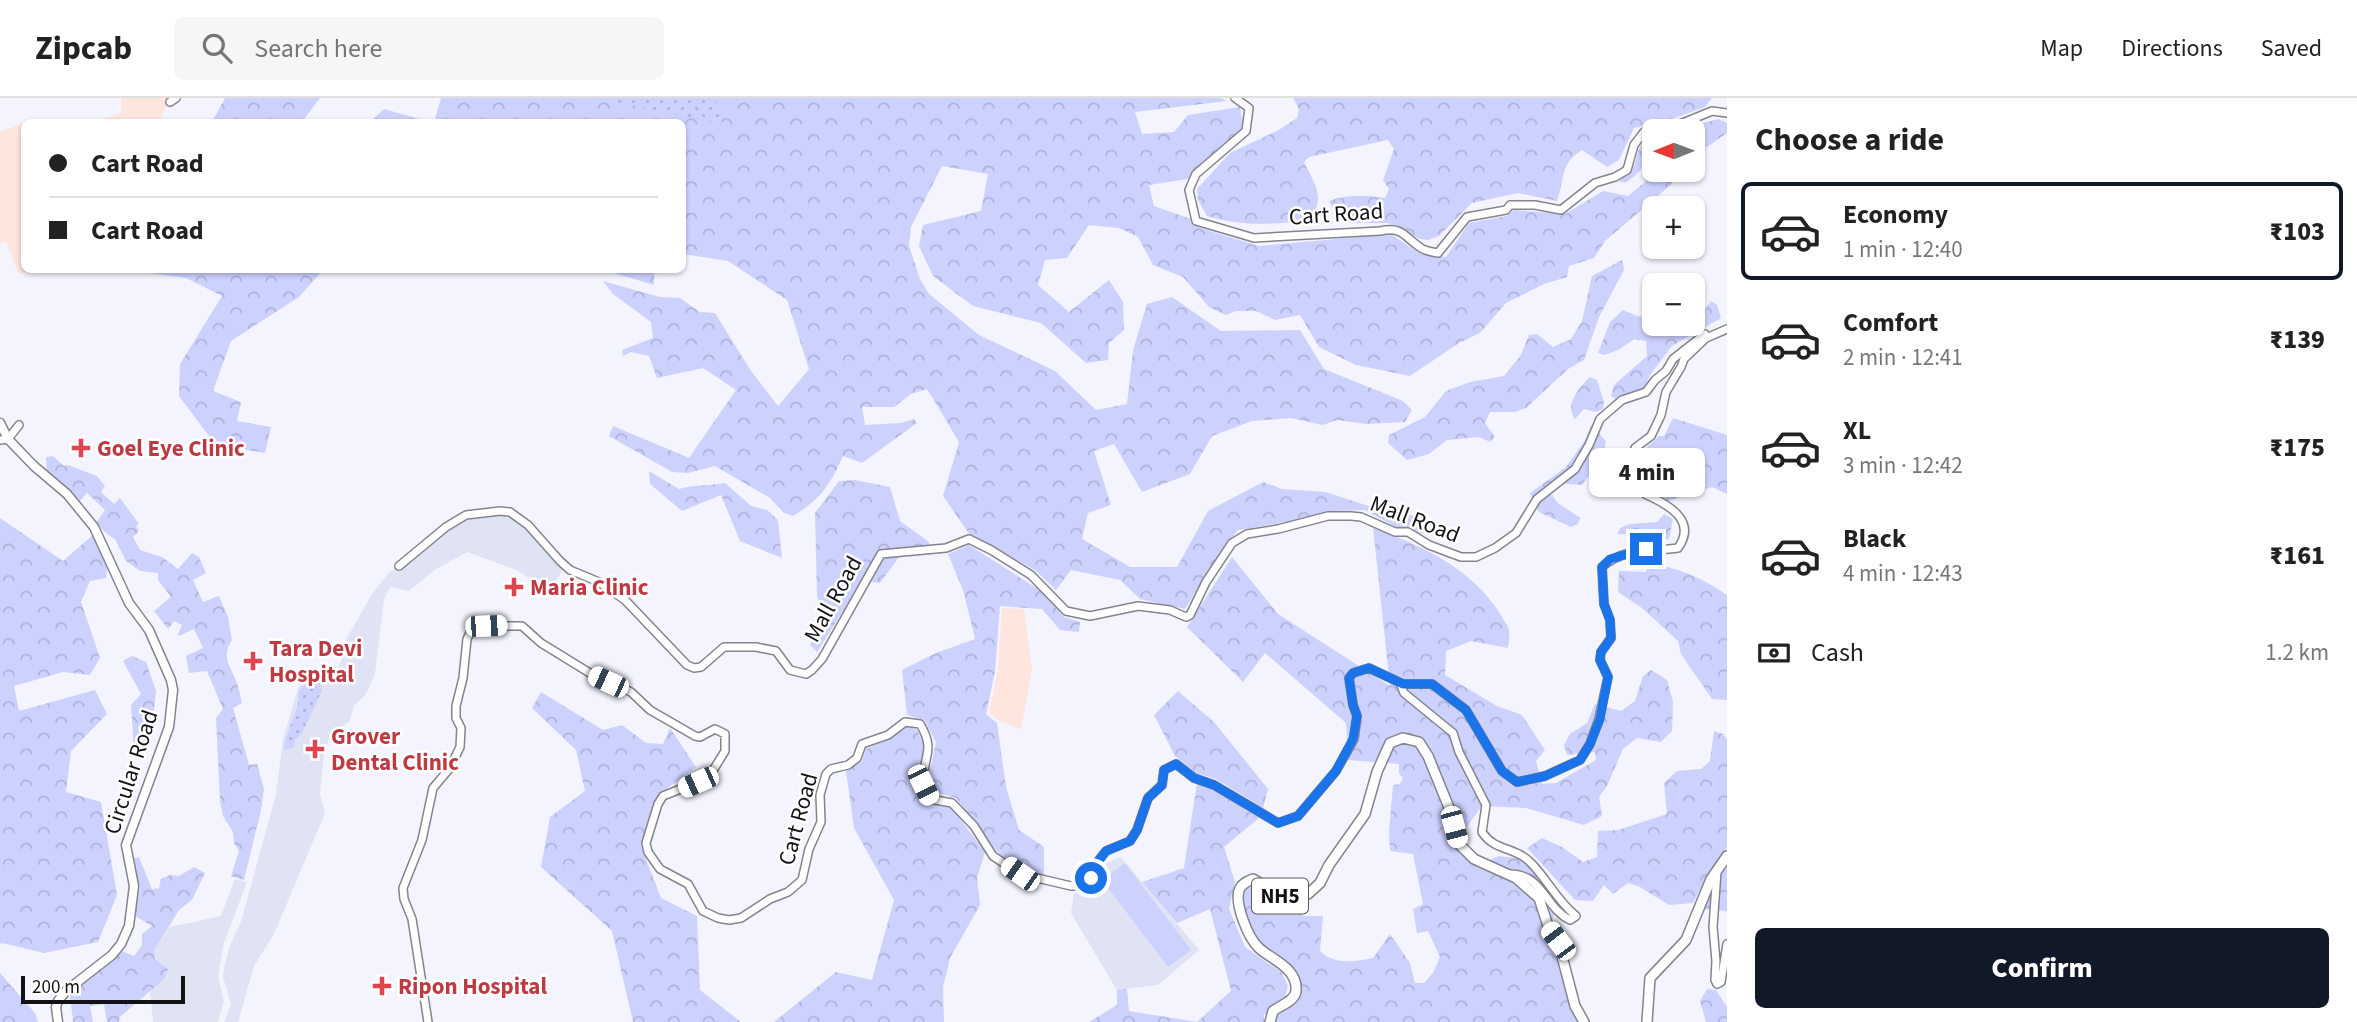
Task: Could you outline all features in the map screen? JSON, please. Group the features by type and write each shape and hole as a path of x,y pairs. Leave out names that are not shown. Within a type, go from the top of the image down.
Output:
{"highway":[{"name":"NH5","path":"1270,1022 1273,1011 1292,1000 1296,993 1295,981 1288,970 1258,947 1250,937 1238,899 1239,889 1245,882 1253,879 1285,898 1296,899 1314,889 1365,814 1377,772 1390,743 1403,738 1419,742 1429,756 1450,810 1458,843 1474,859 1516,878 1539,898 1549,929 1558,941 1575,1006 1584,1022"},
{"path":"1647,1022 1650,978 1686,940 1711,879 1727,856"}],"main road":[{"name":"Cart Road","path":"1235,98 1249,108 1246,131 1196,174 1189,190 1196,221 1254,238 1392,229 1405,234 1422,249 1438,253 1467,217 1507,210 1510,205 1535,205 1561,211 1595,183 1615,177 1626,170 1634,145 1642,135"},
{"path":"1692,119 1712,111 1727,113"},
{"name":"Cart Road","path":"428,1022 412,919 404,899 403,888 422,840 433,788 450,768 460,747 461,728 456,718 456,706 463,678 467,639 471,631 486,626 522,626 541,643 593,675 631,692 650,710 695,736 700,737 715,729 725,734 725,751 712,772 698,782 663,796 646,843 648,852 660,869 688,884 703,911 729,920 741,918 770,899 796,887 806,870 809,849 821,822 820,795 827,774 831,769 848,765 857,758 862,744 888,735 905,722 920,724 927,736 929,744 923,785 930,799 952,803 974,826 993,856 1020,874 1071,886 1082,886 1091,878 1106,851 1130,841 1137,830 1148,798 1162,785 1164,770 1176,764 1194,778 1214,785 1278,823 1298,816 1336,771 1353,739 1357,716 1349,678 1353,673 1369,668 1401,683 1432,684 1466,710 1502,771 1517,782 1545,776 1580,760 1600,719 1608,677 1600,660 1601,652 1611,638 1610,620 1604,604 1602,567 1610,559 1646,549 1678,548 1685,538 1685,527 1676,513 1664,503 1645,494 1633,457 1635,448 1651,436 1661,415 1666,392 1684,359 1706,338 1727,328"},
{"name":"Mall Road","path":"399,566 446,527 466,515 510,512 528,525 570,570 598,582 625,600 669,648 694,668 701,667 724,647 756,647 776,651 790,670 806,674 822,659 881,554 946,548 969,540 991,550 1031,575 1066,611 1090,616 1138,606 1170,610 1186,617 1190,615 1206,582 1237,538 1328,516 1361,517 1395,532 1408,532 1429,545 1461,557 1484,555 1516,533 1537,499 1575,469 1600,419 1622,400 1646,392 1675,357 1708,332 1718,332"},
{"name":"Circular Road","path":"0,424 4,440 68,494 94,527 129,603 149,630 173,690 169,727 126,845 134,886 129,926 121,944 112,955 66,991 58,1001 58,1022"},
{"path":"4,440 19,425"},
{"name":"Cart Road","path":"1401,683 1404,694 1453,733 1459,752 1486,805 1482,832 1488,842 1527,858 1563,905 1576,916 1570,920 1562,916 1532,881 1522,874 1509,874"},
{"path":"1717,870 1713,927 1717,984 1721,982 1727,944"}],"shaded area":[{"path":"121,98 169,98 161,119 104,119 121,113"},
{"path":"21,124 22,273 19,274 6,242 0,243 0,132"},
{"path":"513,508 567,561 551,590 514,569 467,552 436,569 409,591 390,587 384,600 375,674 366,694 354,706 349,722 330,736 324,753 320,794 325,813 274,934 254,966 238,1022 224,1022 231,1004 223,977 224,968 230,945 241,922 276,794 283,739 300,682 322,681 337,670 347,638 372,594 388,574 430,537 454,518"},
{"path":"1002,608 1024,609 1032,670 1021,729 1000,721 989,713 998,669"},
{"path":"1121,857 1199,950 1158,985 1117,990 1071,913 1074,893 1089,886 1102,865"},
{"path":"235,879 247,882 224,943 218,976 224,1001 218,1022 153,1022 150,990 164,979 154,951 170,927 221,916"}],"green space":[{"path":"225,98 320,98 304,119 214,119"},
{"path":"441,98 1221,98 1227,101 1135,112 1142,134 1174,132 1188,115 1240,107 1243,129 1188,179 1149,185 1154,206 1191,219 1200,228 1259,246 1391,234 1420,254 1446,257 1469,223 1507,216 1514,210 1565,214 1603,191 1628,196 1645,182 1672,184 1658,196 1642,196 1642,210 1605,241 1594,258 1569,266 1567,277 1544,284 1506,303 1480,333 1459,343 1410,376 1356,365 1319,347 1300,315 1275,320 1256,311 1236,311 1226,315 1209,307 1183,277 1153,265 1138,237 1119,228 1089,225 1067,258 1045,260 1038,285 1069,312 1109,280 1123,302 1124,330 1109,343 1108,360 1086,363 1041,323 973,306 933,276 919,246 923,225 981,211 988,174 942,166 911,227 909,246 920,279 929,294 979,335 1055,371 1096,410 1127,404 1133,350 1147,304 1172,297 1221,331 1300,330 1324,369 1403,401 1412,410 1405,422 1366,424 1337,420 1323,425 1291,418 1252,421 1212,436 1190,474 1142,492 1114,444 1094,451 1111,505 1088,513 1082,539 1130,567 1177,567 1208,511 1263,482 1282,489 1325,492 1381,510 1420,517 1426,534 1396,527 1365,510 1336,511 1238,530 1185,609 1140,599 1120,580 1071,570 1056,590 1035,570 970,535 943,496 959,442 927,389 911,394 894,407 862,407 865,425 901,423 914,419 917,423 862,463 843,456 824,491 793,516 784,513 770,498 715,466 688,473 672,472 609,436 613,426 689,458 736,390 703,368 657,378 649,356 631,352 623,356 622,350 653,338 651,322 613,294 603,281 660,297 680,298 700,312 715,313 751,371 778,406 809,369 787,300 728,261 686,254 686,119 435,119"},
{"path":"605,98 716,98 722,124 606,100"},
{"path":"1293,98 1712,98 1705,107 1672,119 1642,119 1642,126 1634,128 1619,160 1607,167 1582,150 1566,167 1557,201 1518,193 1472,203 1439,236 1428,240 1420,239 1388,223 1348,223 1335,213 1329,201 1357,196 1385,198 1389,189 1383,180 1394,149 1388,140 1309,157 1304,162 1315,185 1318,199 1314,213 1308,221 1245,223 1207,216 1198,200 1197,189 1230,153 1277,131 1297,118 1299,109"},
{"path":"384,109 419,119 373,119"},
{"path":"1718,119 1727,123 1727,133 1707,147 1705,146 1705,122"},
{"path":"1642,144 1642,169 1625,183 1619,181 1634,166"},
{"path":"1622,260 1624,270 1599,317 1584,360 1568,369 1526,408 1515,412 1490,412 1485,423 1495,437 1490,442 1479,437 1447,440 1429,454 1407,460 1388,443 1389,435 1425,417 1446,391 1470,382 1504,376 1521,355 1529,335 1537,334 1553,347 1571,339 1582,321 1592,276"},
{"path":"148,273 320,273 299,297 231,341 213,391 241,402 237,421 271,427 265,453 215,444 179,396 180,364 222,296 186,278"},
{"path":"614,273 654,273 654,285"},
{"path":"1711,301 1717,305 1721,318 1705,327 1705,310"},
{"path":"1623,310 1642,317 1642,336 1690,336 1672,346 1650,375 1645,387 1634,394 1616,399 1611,396 1614,385 1647,356 1646,341 1634,339 1605,355 1598,353 1610,322"},
{"path":"1590,377 1597,380 1604,402 1603,409 1596,412 1584,409 1575,419 1572,402"},
{"path":"1673,418 1727,435 1727,494 1712,487 1665,502 1648,498 1643,479 1644,450 1659,436 1664,436"},
{"path":"1591,425 1606,441 1604,454 1582,485 1552,483 1546,488 1558,503 1580,518 1578,524 1571,527 1539,512 1530,493 1566,467 1585,440"},
{"path":"53,456 64,466 68,465 97,476 105,486 101,492 114,504 120,498 139,524 136,526 139,531 133,537 140,550 162,557 178,569 192,553 199,557 206,573 193,580 203,602 219,596 228,617 232,640 227,650 227,658 242,703 233,708 249,765 257,764 264,789 244,880 231,876 239,851 234,843 233,832 223,816 220,801 216,718 223,709 207,671 189,673 186,656 203,648 194,629 179,636 182,625 174,621 168,629 154,611 171,597 158,580 158,573 140,571 126,561 115,539 96,523 105,510 87,493 78,503 47,473 46,457"},
{"path":"649,471 679,489 725,483 751,506 767,510 778,520 782,558 740,541 721,495 682,511 650,484"},
{"path":"855,480 890,487 900,521 929,542 929,546 905,549 880,583 862,581 817,652 810,645 825,616 817,596 815,513 839,481"},
{"path":"1664,514 1673,519 1669,539 1653,542 1644,535 1617,534 1620,528 1630,524 1657,522"},
{"path":"0,518 63,561 94,534 108,559 106,578 90,581 81,602 100,658 90,675 63,672 14,686 19,711 95,690 107,714 71,751 66,792 101,802 117,895 98,942 44,953 0,944"},
{"path":"1373,528 1410,542 1446,561 1491,600 1509,629 1508,648 1471,641 1446,651 1445,675 1497,706 1522,715 1545,750 1536,761 1542,784 1556,783 1596,760 1595,752 1567,755 1564,745 1570,734 1587,723 1595,704 1621,711 1635,701 1643,676 1651,670 1667,680 1673,702 1672,731 1661,742 1637,738 1623,749 1607,786 1599,797 1602,816 1584,825 1526,808 1482,806 1454,844 1478,865 1499,856 1524,859 1558,905 1548,929 1557,941 1582,1022 1272,1022 1275,1012 1294,1000 1297,980 1267,951 1244,916 1242,889 1254,881 1284,900 1298,903 1303,916 1323,916 1320,951 1332,959 1359,961 1373,958 1390,934 1410,963 1415,983 1424,983 1433,973 1440,957 1428,931 1417,933 1413,909 1423,904 1413,854 1390,851 1393,785 1400,784 1403,778 1399,774 1399,764 1348,760 1346,723 1265,653 1243,682 1187,627 1232,557 1278,614 1390,686"},
{"path":"969,545 1041,591 1064,617 1080,622 1079,632 1060,630 1042,609 1000,606 995,671 986,714 997,723 1006,787 1019,830 1044,847 1044,875 1025,871 999,854 956,798 934,792 928,780 936,742 924,720 907,715 902,670 936,653 975,639 963,590 948,554"},
{"path":"1649,563 1690,574 1727,595 1727,700 1712,699 1681,654 1678,641 1642,608 1618,592 1619,571 1646,572"},
{"path":"132,656 146,662 156,691 152,729 145,748 134,749 131,705 141,694 123,661"},
{"path":"315,681 320,683 322,691 306,725 295,740 294,747 284,750 298,704 299,690"},
{"path":"1178,691 1214,722 1268,789 1263,808 1216,779 1196,773 1175,756 1154,715"},
{"path":"541,692 603,730 622,725 646,743 663,744 670,728 696,767 661,793 643,841 644,854 661,898 697,916 700,990 741,1022 633,1022 612,931 541,867 550,817 585,791 576,750 532,708"},
{"path":"907,726 917,730 924,744 920,785 928,802 951,807 985,852 977,878 980,905 950,958 943,987 944,1022 774,1022 836,972 872,980 894,900 854,828 846,771 862,761 866,749 890,739"},
{"path":"1714,731 1723,734 1727,739 1727,847 1693,903 1669,905 1628,883 1613,894 1604,885 1593,901 1575,900 1527,848 1542,838 1562,847 1583,862 1597,857 1598,831 1618,830 1667,814 1664,783 1677,771 1701,769 1710,761"},
{"path":"1197,783 1259,818 1224,847 1235,882 1229,909 1245,947 1282,973 1288,986 1285,997 1264,1015 1264,1022 1197,1022 1231,991 1210,909 1177,923 1142,882 1184,868"},
{"path":"139,857 152,889 159,888 161,879 170,875 179,876 194,867 205,873 192,900 179,910 154,951 155,959 168,969 164,979 120,1017 119,1022 107,1022 104,1004 90,1006 93,1022 73,1022 70,994 122,951 134,956 142,945 142,934 152,926 135,916 140,888 132,859"},
{"path":"1727,858 1727,911 1702,909 1712,879"},
{"path":"1125,863 1191,950 1168,967 1102,880"},
{"path":"0,973 35,1013 38,1022 0,1022"},
{"path":"1127,989 1129,1011 1197,1022 1089,1022 1117,1005 1117,990"},
{"path":"1707,989 1716,990 1727,1007 1727,1022 1706,1022 1700,1001"}],"place":[{"name":"Goel Eye Clinic","path":"81,448"},
{"name":"Maria Clinic","path":"514,587"},
{"name":"Tara Devi Hospital","path":"253,661"},
{"name":"Grover Dental Clinic","path":"315,749"},
{"name":"Ripon Hospital","path":"382,986"}],"route":[{"path":"1091,878 1106,851 1130,841 1137,830 1148,798 1162,785 1164,770 1176,764 1194,778 1214,785 1278,823 1298,816 1336,771 1353,739 1357,716 1349,678 1353,673 1369,668 1403,684 1432,684 1466,710 1502,771 1517,782 1545,776 1580,760 1600,719 1608,677 1600,660 1601,652 1611,638 1610,620 1604,604 1602,567 1610,559 1646,549"}]}
